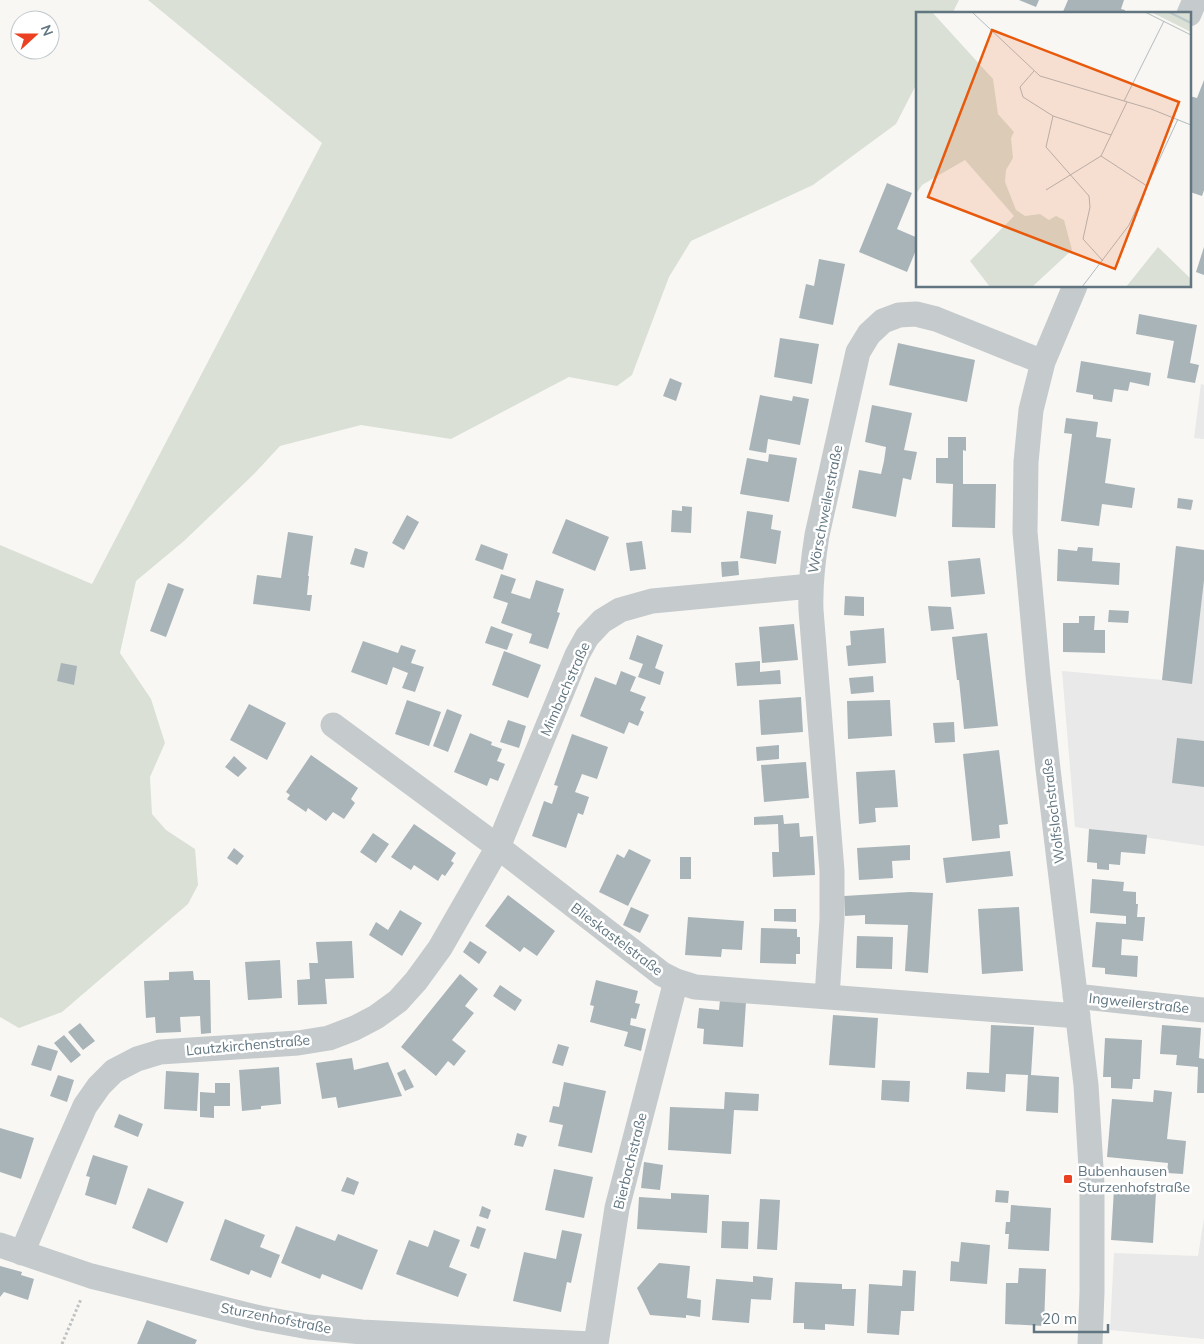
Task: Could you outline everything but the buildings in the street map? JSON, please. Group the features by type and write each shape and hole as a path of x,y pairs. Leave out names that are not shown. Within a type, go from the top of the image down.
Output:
{"street":[{"path":"1190,12 1195,0"},
{"name":"Wolfslochstraße","path":"1075,288 1043,362 1031,410 1026,462 1026,532 1038,675 1086,1085 1092,1185 1090,1344"},
{"name":"Wörschweilerstraße","path":"827,997 832,918 832,871 810,586 817,535 858,352 868,334 883,320 899,315 916,314 936,319 1043,362"},
{"name":"Mimbachstraße","path":"498,847 577,655 588,637 602,621 620,610 652,601 810,586"},
{"name":"Blieskastelstraße","path":"332,725 498,847 662,974 676,981 694,987 827,997 1076,1006"},
{"name":"Lautzkirchenstraße","path":"11,1249 62,1158 85,1106 99,1086 114,1071 137,1058 160,1052 298,1043 329,1038 376,1017 398,1001 416,981 440,948 498,847"},
{"name":"Bierbachstraße","path":"596,1344 617,1208 676,981"},
{"name":"Ingweilerstraße","path":"1076,1006 1204,1010"},
{"name":"Sturzenhofstraße","path":"11,1249 91,1276 260,1318 309,1327 362,1332 591,1344"}],"path":[{"path":"62,1344 91,1276"}],"shaded area":[{"path":"148,0 959,0 953,12 916,12 916,85 896,124 813,185 691,241 669,277 632,375 617,386 569,377 451,439 361,425 280,446 254,474 184,541 136,581 120,653 151,699 165,743 150,777 152,814 166,830 195,849 198,885 188,904 62,1012 19,1028 0,1017 0,545 92,584 322,143"},
{"path":"1201,384 1204,385 1204,439 1194,438"},
{"path":"1176,546 1204,550 1204,846 1075,827 1062,671 1163,680"},
{"path":"1204,1218 1204,1339 1110,1330 1114,1253 1198,1256"}],"place":[{"name":"Bubenhausen Sturzenhofstraße","path":"1068,1179"}]}
